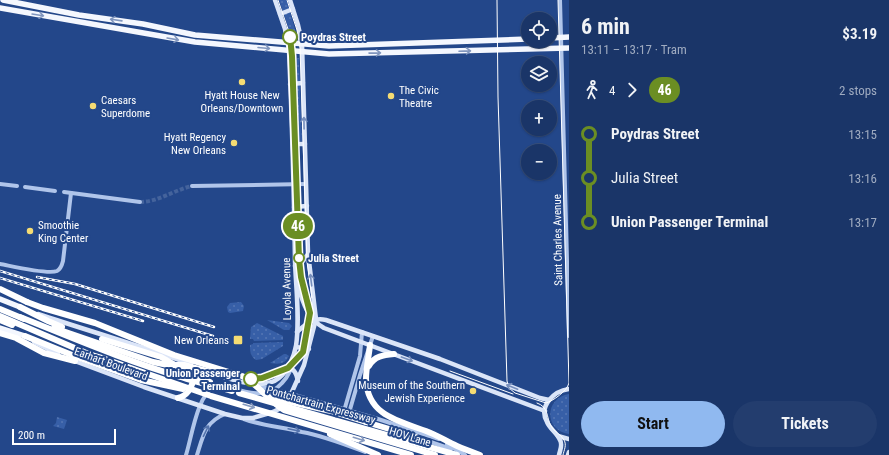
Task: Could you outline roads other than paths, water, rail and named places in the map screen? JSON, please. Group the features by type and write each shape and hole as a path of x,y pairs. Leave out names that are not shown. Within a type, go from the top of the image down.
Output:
{"highway":[{"name":"HOV Lane","path":"0,289 43,308 95,323 174,355 242,376 284,410 435,455"},
{"path":"20,307 48,321 102,340 161,357 193,375 232,391"},
{"name":"Pontchartrain Expressway","path":"0,309 140,364 182,378 310,412 458,454"},
{"name":"Pontchartrain Expressway","path":"0,316 91,354 211,396 411,455"},
{"path":"20,317 153,362 168,365 189,366 210,372"},
{"path":"0,320 29,330 40,332"},
{"path":"0,333 27,343 44,353 76,359"},
{"path":"25,336 76,359 141,380 211,396"},
{"path":"370,345 366,384 370,397 376,406 384,414 401,423 437,436 456,446 480,455"},
{"path":"367,370 374,359 380,356 394,354"},
{"path":"178,398 183,397 188,393 195,378 194,372 189,366"},
{"path":"239,393 274,398 312,406 416,437"},
{"path":"308,424 378,455"},
{"path":"369,454 378,455"}],"main road":[{"path":"3,0 79,15 143,24 195,35 302,44 336,46 521,40"},
{"name":"Loyola Avenue","path":"250,384 267,383 273,381 279,378 289,368 296,347 297,332 293,144 289,50 275,0"},
{"name":"Loyola Avenue","path":"242,418 253,418 273,412 291,394 298,381 309,348 315,321 308,253 302,44 290,0"},
{"path":"0,8 193,42 336,54 569,48"},
{"path":"280,14 293,9"},
{"path":"557,38 569,37"},
{"path":"228,38 228,45"},
{"path":"238,46 239,38"},
{"path":"290,84 303,83"},
{"path":"293,144 305,144"},
{"path":"294,207 307,206"},
{"path":"295,266 303,262 308,253"},
{"path":"296,279 303,303 315,321 335,332 545,411"},
{"path":"0,299 100,334 153,350 210,372 250,384"},
{"path":"297,332 307,323 321,319 440,359 540,398 549,400"},
{"path":"335,332 338,324"},
{"path":"0,328 25,336"},
{"path":"296,347 309,348"},
{"name":"Earhart Boulevard","path":"76,359 124,380 224,414 242,418"},
{"path":"289,368 295,373 298,381"},
{"path":"559,455 562,445 561,440 551,429 546,420 545,411 549,400 557,392 569,388"},
{"path":"556,435 569,439"}],"street":[{"name":"Saint Charles Avenue","path":"560,0 569,336"},
{"path":"0,184 17,186"},
{"path":"192,186 306,184"},
{"path":"25,187 55,191"},
{"path":"64,192 140,202"},
{"path":"0,264 49,272 58,270 63,261 71,193"},
{"path":"340,442 358,363 362,342 362,332"},
{"path":"335,440 373,336"},
{"path":"186,455 200,405 210,388 215,385 220,385 263,394 279,387 286,378 289,368"},
{"path":"250,384 347,410 441,440 458,454"},
{"path":"197,455 207,427 215,418 224,414"},
{"path":"242,418 258,424 304,432 335,440 369,454"},
{"path":"416,437 458,454 465,455"}],"tunnel":[{"path":"140,202 160,198 192,186"}],"tram line":[{"path":"249,379 272,375 293,364 298,359 304,348 310,316 309,304 299,259 292,51 288,29 278,0"},
{"path":"287,0 297,30 300,48 307,262 312,298"},
{"path":"497,0 498,97 507,381 509,388 515,393 546,403 566,389 569,383 558,0"},
{"name":"46","path":"251,379 262,378 284,370 298,358 304,348 310,319 310,308 301,277 299,259 292,56 290,37"},
{"path":"450,371 513,394"},
{"path":"537,403 544,407 549,423 564,440 565,446 563,455"}],"railway":[{"path":"0,271 213,336"},
{"path":"37,277 75,284 214,327"},
{"path":"0,278 143,321"}],"place":[{"name":"Poydras Street","path":"290,37"},
{"name":"Hyatt House New Orleans/Downtown","path":"242,82"},
{"name":"The Civic Theatre","path":"391,96"},
{"name":"Caesars Superdome","path":"93,106"},
{"name":"Hyatt Regency New Orleans","path":"234,143"},
{"name":"Smoothie King Center","path":"30,231"},
{"name":"Julia Street","path":"299,258"},
{"name":"New Orleans","path":"238,340"},
{"name":"Union Passenger Terminal","path":"251,379"},
{"name":"Museum of the Southern Jewish Experience","path":"473,391"}]}
